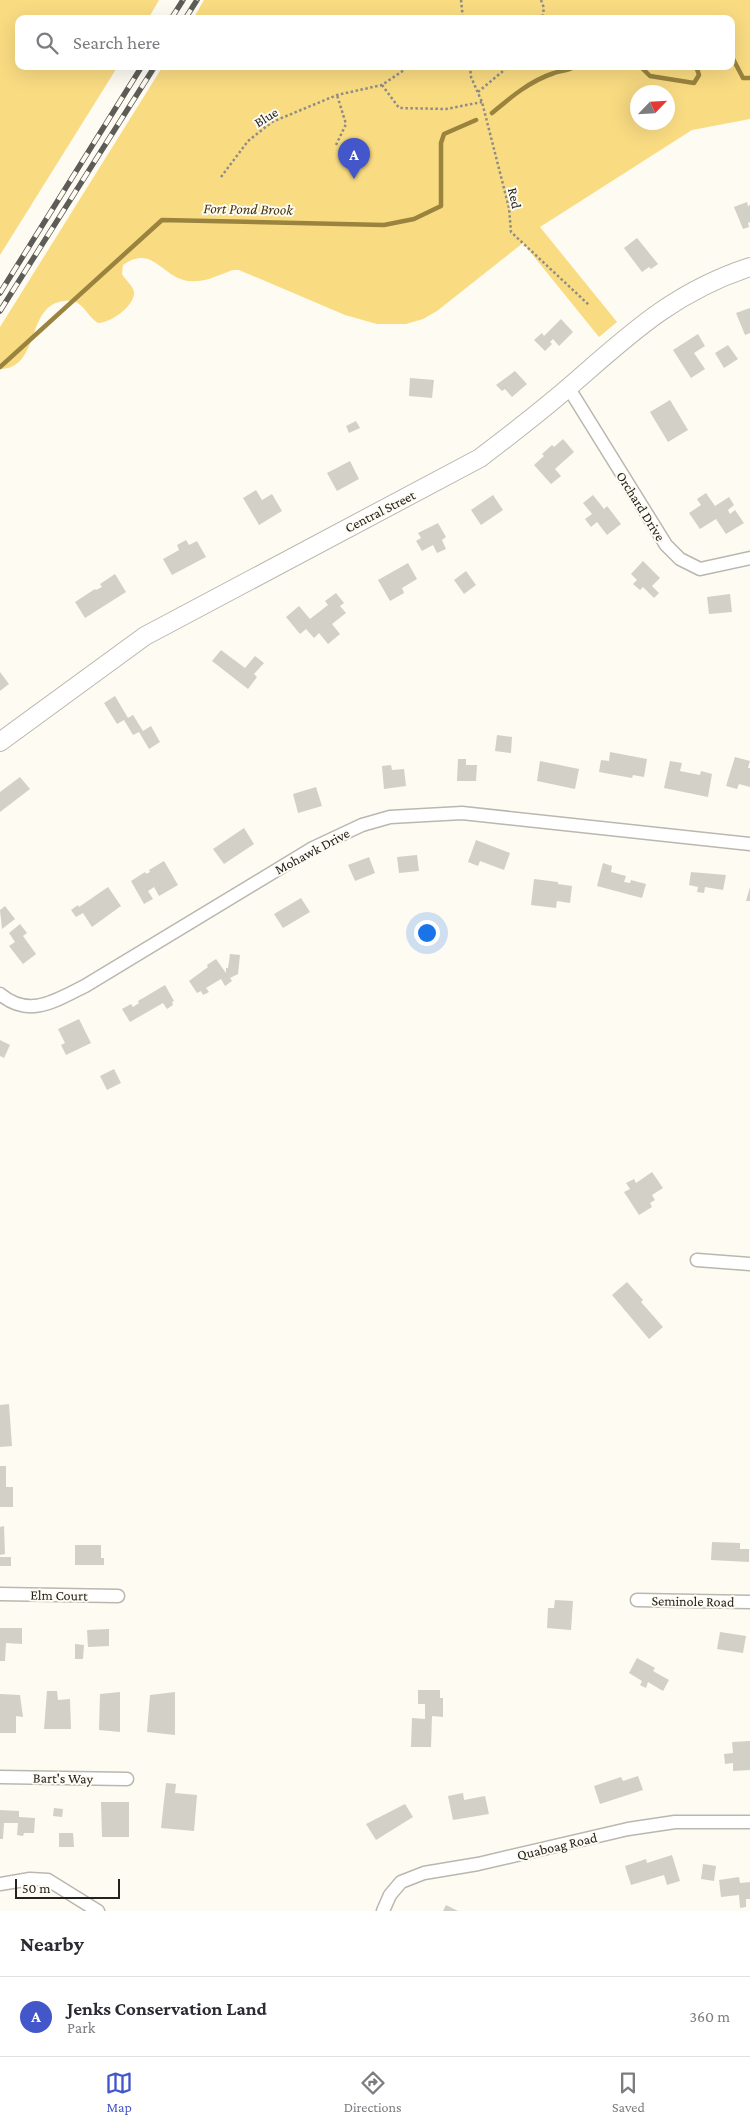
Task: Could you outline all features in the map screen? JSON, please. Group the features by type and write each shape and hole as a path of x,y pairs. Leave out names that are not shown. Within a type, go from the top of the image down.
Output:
{"street":[{"name":"Central Street","path":"0,742 145,636 480,458 568,387 618,343 668,305 701,288 750,267"},
{"name":"Orchard Drive","path":"568,387 661,538 680,559 700,568 750,558"},
{"name":"Mohawk Drive","path":"0,994 6,999 22,1005 38,1007 55,1001 85,986 313,848 362,825 390,817 462,813 750,844"},
{"path":"697,1260 750,1264"},
{"name":"Elm Court","path":"0,1594 118,1596"},
{"name":"Seminole Road","path":"637,1600 750,1602"},
{"name":"Bart's Way","path":"0,1777 126,1779"},
{"name":"Quaboag Road","path":"383,1911 390,1895 401,1882 424,1873 478,1864 628,1829 675,1822 750,1822"},
{"path":"0,1884 30,1879 45,1880 60,1886 98,1911"}],"path":[{"path":"461,0 463,15"},
{"path":"541,0 544,8 543,15"},
{"name":"Blue","path":"221,177 248,141 272,122 337,95 382,85 404,70"},
{"name":"Red","path":"470,70 471,77 482,102 509,208 511,232 589,305"},
{"path":"478,92 504,70"},
{"path":"382,85 399,108 446,109 482,102"},
{"path":"336,145 346,124 337,95"}],"shaded area":[{"path":"0,0 159,0 150,15 15,15 15,70 116,70 0,255"},
{"path":"204,0 750,0 750,119 692,130 540,227 617,322 599,337 523,243 437,311 423,319 406,324 377,324 345,315 239,270 233,270 206,280 188,281 171,274 150,260 142,258 133,259 123,265 122,274 134,291 134,294 130,304 120,313 109,320 98,323 76,302 66,301 52,305 43,313 22,359 13,366 0,369 0,327 161,70 735,70 735,15 195,15"}],"building":[{"path":"747,202 748,206 750,205 750,222 748,223 749,227 743,229 734,207"},
{"path":"637,238 658,264 642,272 624,248"},
{"path":"750,308 750,333 745,335 736,313"},
{"path":"561,319 573,332 559,346 553,339 550,342 552,344 545,351 534,340 542,333 544,336"},
{"path":"698,334 705,346 694,353 705,369 691,378 673,350"},
{"path":"728,345 738,359 724,368 715,353"},
{"path":"515,371 527,384 512,397 505,389 502,391 496,385"},
{"path":"410,378 434,380 432,398 409,396"},
{"path":"670,400 688,430 668,442 650,412"},
{"path":"356,421 360,428 349,433 346,426"},
{"path":"563,439 574,452 555,469 561,476 551,484 534,465 552,445 554,447"},
{"path":"350,461 359,479 337,491 327,473"},
{"path":"256,490 262,500 272,494 282,511 259,525 243,498"},
{"path":"706,493 715,506 729,497 734,505 728,510 730,514 735,510 744,523 726,534 716,519 700,529 689,513 701,505 697,499"},
{"path":"493,495 503,510 481,525 471,510"},
{"path":"593,495 604,509 607,506 621,524 607,535 597,522 591,527 585,519 592,514 583,503"},
{"path":"438,523 446,537 442,540 446,549 437,553 433,545 422,551 416,541 421,538 418,533"},
{"path":"186,540 189,545 197,541 206,557 172,575 163,559 179,550 177,545"},
{"path":"643,561 660,578 652,586 659,593 654,598 643,587 640,590 633,584 637,580 631,574"},
{"path":"408,563 417,579 402,588 404,593 390,601 378,580"},
{"path":"466,571 476,585 464,594 454,580"},
{"path":"115,574 126,592 85,618 75,602 95,589 102,587 100,584"},
{"path":"336,593 344,603 340,606 346,613 332,624 340,634 328,644 319,633 314,638 306,629 300,634 286,617 299,606 310,619 328,605 325,601"},
{"path":"730,594 732,612 709,614 707,597"},
{"path":"221,650 245,668 255,656 264,663 254,674 257,677 248,689 212,661"},
{"path":"0,672 9,684 0,691"},
{"path":"115,696 128,718 133,715 143,731 151,726 160,742 149,749 139,732 133,735 124,720 117,724 104,703"},
{"path":"497,735 512,737 511,753 495,751"},
{"path":"610,752 647,759 644,777 633,775 632,778 599,772 601,760 609,761"},
{"path":"735,757 750,761 748,768 750,768 750,787 739,784 737,789 726,786"},
{"path":"458,759 466,759 466,765 477,765 476,781 457,781"},
{"path":"540,761 579,769 575,789 537,781"},
{"path":"670,761 682,763 680,771 700,775 701,771 712,774 708,797 664,788"},
{"path":"391,765 392,770 404,769 406,786 384,789 382,766"},
{"path":"20,777 30,789 0,812 0,792"},
{"path":"316,787 322,806 298,813 293,794"},
{"path":"244,828 254,844 224,864 213,849"},
{"path":"476,840 510,853 504,870 480,861 478,866 468,862"},
{"path":"417,855 419,871 399,873 397,857"},
{"path":"369,857 375,873 355,881 348,865"},
{"path":"164,861 178,885 159,896 154,887 148,891 153,899 144,904 131,881 145,872 146,874 150,872 149,870"},
{"path":"603,863 612,866 611,872 626,876 624,882 630,883 631,880 646,884 642,898 597,886"},
{"path":"691,872 726,875 723,890 705,887 704,893 697,892 698,887 689,885"},
{"path":"534,879 572,886 570,903 557,901 556,908 531,905"},
{"path":"108,887 121,906 92,927 83,913 76,917 71,910 78,905 79,907"},
{"path":"750,887 750,901 746,901"},
{"path":"301,898 310,912 283,928 274,914"},
{"path":"5,906 15,919 2,929 0,910"},
{"path":"20,924 27,933 23,936 36,954 23,964 9,946 15,942 9,933"},
{"path":"230,954 240,955 238,974 230,978 232,981 225,986 221,979 206,988 209,992 203,995 201,991 197,993 189,981 216,959 226,973"},
{"path":"165,985 174,1001 172,1002 173,1005 167,1009 163,1003 130,1022 122,1009 131,1004 133,1007 139,1003 138,1001"},
{"path":"79,1019 91,1043 66,1055 61,1045 65,1043 58,1029"},
{"path":"0,1040 10,1045 4,1058 0,1056"},
{"path":"114,1069 121,1083 107,1090 100,1076"},
{"path":"652,1172 663,1188 652,1195 655,1200 650,1203 652,1207 639,1215 624,1192 630,1189 626,1183 634,1179 636,1183"},
{"path":"627,1282 643,1300 641,1302 663,1327 649,1339 612,1295"},
{"path":"9,1404 12,1446 0,1447 0,1405"},
{"path":"0,1466 6,1466 6,1487 13,1487 13,1507 0,1507"},
{"path":"4,1526 5,1554 0,1555 0,1527"},
{"path":"712,1542 740,1543 740,1549 749,1549 749,1562 711,1560"},
{"path":"75,1545 101,1545 101,1558 104,1558 104,1565 75,1565"},
{"path":"0,1557 11,1557 11,1566 0,1566"},
{"path":"555,1600 573,1601 571,1630 547,1628 548,1608 554,1608"},
{"path":"0,1628 22,1628 22,1644 6,1643 5,1661 0,1661"},
{"path":"109,1629 109,1646 88,1647 87,1630"},
{"path":"720,1632 746,1636 743,1653 717,1649"},
{"path":"75,1644 84,1645 83,1659 75,1659"},
{"path":"637,1658 655,1668 653,1671 669,1680 663,1691 648,1682 646,1688 640,1685 642,1681 629,1673"},
{"path":"418,1690 440,1690 440,1698 443,1698 443,1717 432,1716 431,1747 411,1747 412,1718 425,1719 425,1704 418,1704"},
{"path":"47,1691 57,1691 58,1700 70,1699 71,1729 44,1729"},
{"path":"120,1692 120,1732 99,1730 100,1694"},
{"path":"175,1692 175,1735 147,1732 150,1695"},
{"path":"0,1694 20,1695 23,1717 16,1716 16,1733 0,1733"},
{"path":"750,1741 750,1770 733,1771 733,1763 725,1764 724,1754 733,1753 732,1742"},
{"path":"638,1776 643,1790 600,1804 594,1786 621,1777 623,1781"},
{"path":"166,1783 176,1784 175,1793 197,1795 194,1831 161,1828"},
{"path":"463,1793 464,1800 485,1796 489,1814 453,1820 448,1796"},
{"path":"101,1802 129,1802 129,1837 102,1837"},
{"path":"405,1804 413,1817 376,1840 366,1824"},
{"path":"54,1808 63,1809 62,1817 53,1816"},
{"path":"0,1810 19,1811 19,1817 35,1818 34,1833 24,1833 23,1836 17,1835 18,1823 4,1823 3,1839 0,1839"},
{"path":"59,1833 73,1833 74,1847 59,1847"},
{"path":"672,1855 680,1881 667,1885 664,1875 631,1885 625,1866 646,1859 647,1863"},
{"path":"703,1864 716,1866 714,1881 701,1879"},
{"path":"739,1877 740,1883 750,1882 750,1899 746,1899 746,1907 740,1908 739,1895 721,1897 719,1880"},
{"path":"446,1905 458,1911 443,1911"}],"waterway":[{"name":"Fort Pond Brook","path":"735,63 743,78 750,78"},
{"name":"Fort Pond Brook","path":"492,113 514,95 537,80 567,70"},
{"name":"Fort Pond Brook","path":"644,70 650,76 694,83 699,75 697,70"},
{"name":"Fort Pond Brook","path":"0,367 162,220 384,225 414,219 441,206 441,143 444,134 476,120"}],"railway":[{"path":"174,15 183,0"},
{"path":"188,15 197,0"},
{"path":"0,293 139,70"},
{"path":"0,311 152,70"}],"place":[{"name":"Jenks Conservation Land","path":"354,179"}]}
